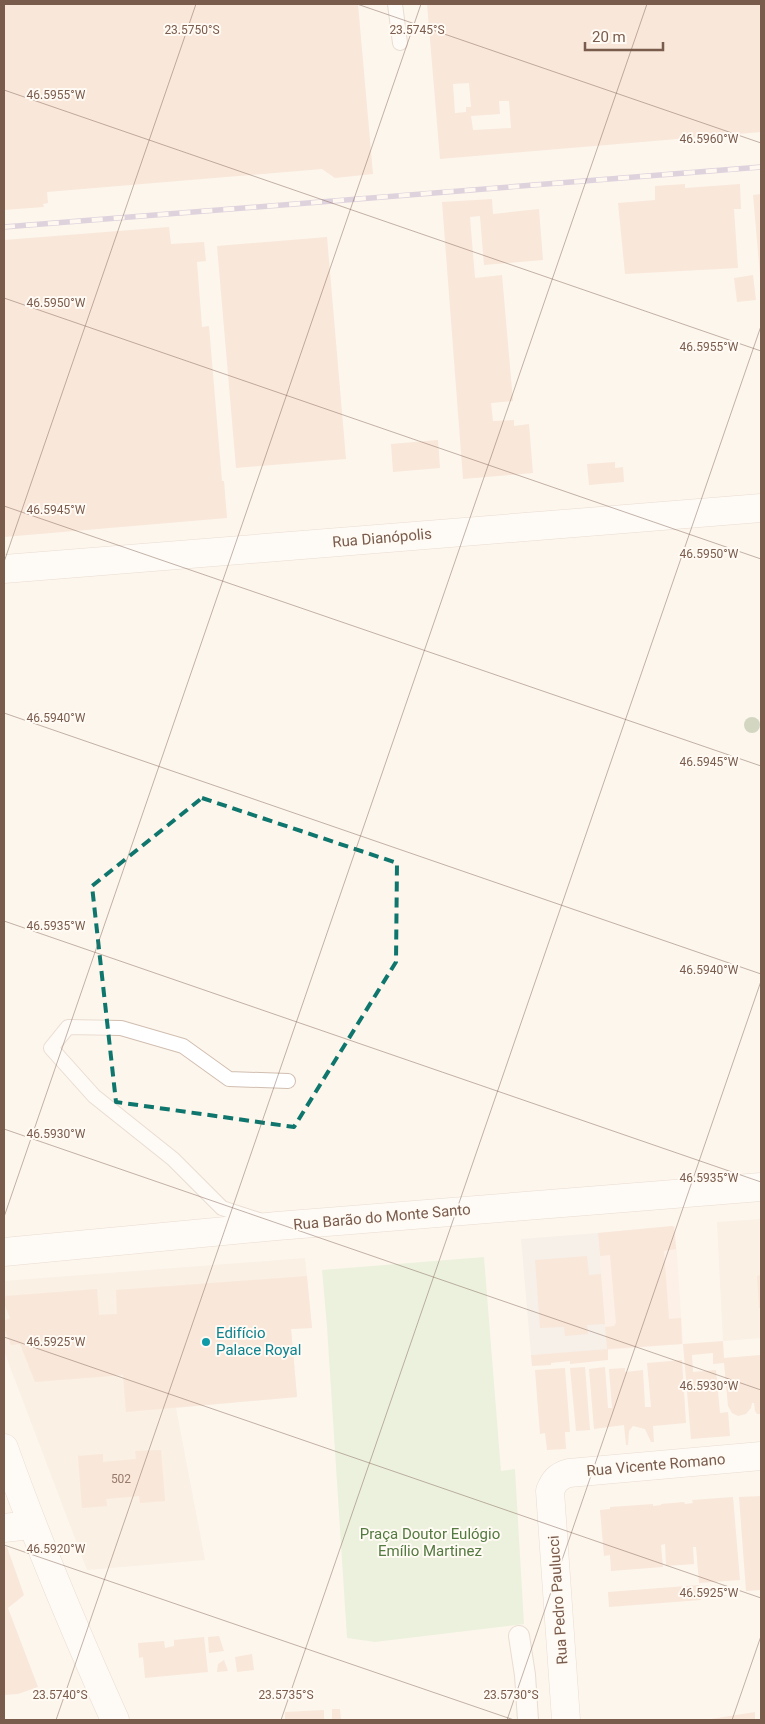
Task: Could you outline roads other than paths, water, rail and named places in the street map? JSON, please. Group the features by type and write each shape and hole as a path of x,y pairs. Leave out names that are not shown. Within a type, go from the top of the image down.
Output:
{"street":[{"name":"Rua Dianópolis","path":"4,569 761,508"},
{"name":"Rua Barão do Monte Santo","path":"4,1252 277,1226 761,1187"},
{"path":"4,1448 32,1525 77,1636 116,1720"},
{"name":"Rua Vicente Romano","path":"554,1481 560,1475 569,1473 761,1456"},
{"name":"Rua Pedro Paulucci","path":"554,1481 550,1491 566,1720"},
{"path":"4,1528 32,1525"},
{"path":"520,1636 528,1720"}],"lane":[{"path":"395,4 400,43"},
{"path":"277,1226 222,1208 172,1159 94,1096 51,1048 68,1027 121,1028 183,1046 229,1079 288,1081"}],"railway":[{"path":"4,227 761,167"}],"place":[{"name":"Edifício Palace Royal","path":"206,1342"}],"park label":[{"name":"Praça Doutor Eulógio Emílio Martinez","path":"430,1542"}]}
